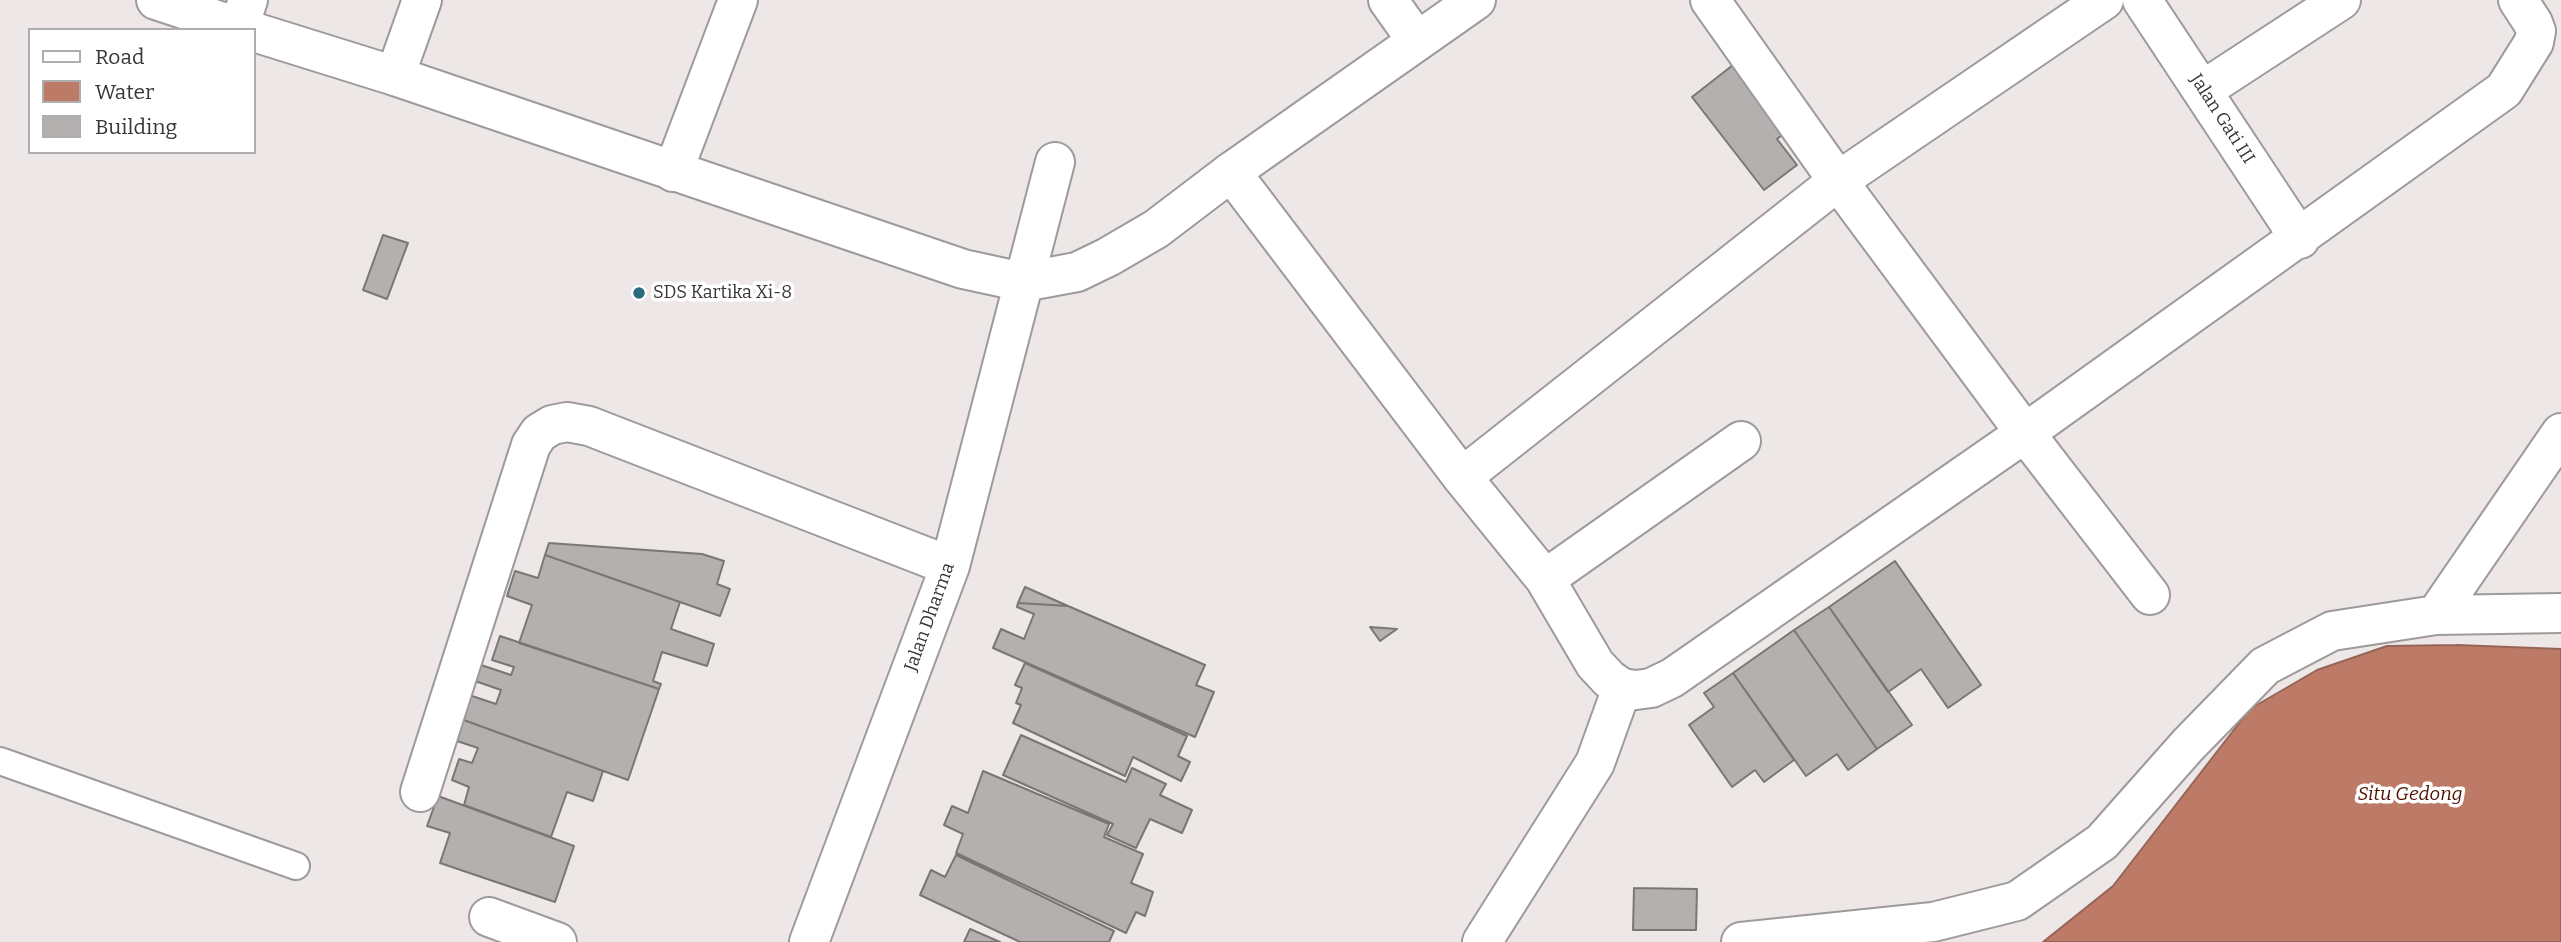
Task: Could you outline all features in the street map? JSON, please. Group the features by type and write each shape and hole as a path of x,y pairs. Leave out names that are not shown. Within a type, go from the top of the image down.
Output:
{"street":[{"path":"156,0 247,22 673,172 963,269 1023,282 1077,272 1156,229 1231,172 1476,0"},
{"path":"395,76 422,0"},
{"path":"673,172 738,0"},
{"path":"1388,0 1417,41"},
{"path":"1710,0 1838,181 2025,433 2150,595"},
{"path":"1462,477 1838,181 2104,0"},
{"name":"Jalan Gati III","path":"2142,0 2300,239"},
{"path":"2203,90 2341,0"},
{"path":"1231,172 1462,477 1545,579 1595,664 1622,688 1651,688 1672,678 2025,433 2300,239 2504,90 2534,42 2536,31 2518,0"},
{"name":"Jalan Dharma","path":"809,942 950,566 1055,162"},
{"path":"420,792 531,445 539,433 552,425 567,422 589,426 950,566"},
{"path":"2436,615 2561,433"},
{"path":"1545,579 1741,441"},
{"path":"1741,942 1933,922 2017,901 2102,842 2188,745 2265,666 2332,631 2436,615 2561,613"},
{"path":"1482,942 1595,763 1622,688"},
{"path":"489,917 557,942"}],"lane":[{"path":"0,761 296,866"}],"water":[{"name":"Situ Gedong","path":"2457,645 2561,649 2561,942 2043,942 2113,886 2250,709 2317,670 2387,646"}],"building":[{"path":"1733,65 1786,132 1777,139 1797,165 1764,190 1692,97"},
{"path":"383,235 408,243 387,299 363,290"},
{"path":"549,543 702,554 724,561 717,584 730,589 720,616 545,555"},
{"path":"545,555 680,602 671,629 714,644 707,666 662,652 653,681 661,684 659,689 519,643 532,605 507,596 515,571 538,578"},
{"path":"1895,561 1981,685 1948,708 1921,669 1888,692 1829,607"},
{"path":"1025,587 1068,606 1018,603"},
{"path":"1018,603 1068,606 1205,665 1196,685 1214,692 1195,737 993,648 1001,629 1024,639 1034,614 1017,607"},
{"path":"1829,607 1912,725 1877,749 1794,630"},
{"path":"1370,627 1397,629 1380,641"},
{"path":"1794,630 1877,749 1848,770 1837,754 1806,776 1733,673"},
{"path":"500,636 659,689 628,780 461,719 469,695 496,704 501,690 475,681 481,665 511,675 514,667 492,660"},
{"path":"1025,663 1187,736 1178,756 1190,762 1181,781 1133,757 1125,776 1013,723 1021,705 1016,703 1022,688 1015,685"},
{"path":"1733,673 1794,760 1764,782 1755,770 1732,787 1689,725 1714,707 1704,693"},
{"path":"461,719 603,771 593,801 567,792 551,837 464,805 469,787 452,780 459,759 472,763 478,748 454,740"},
{"path":"1021,735 1126,782 1132,768 1166,784 1160,795 1192,810 1182,833 1150,819 1136,848 1107,835 1113,824 1003,775"},
{"path":"983,771 1109,824 1104,837 1143,854 1131,883 1153,892 1145,916 1136,912 1126,933 956,853 963,834 944,825 952,806 968,813"},
{"path":"438,796 574,846 555,902 440,863 450,833 427,826"},
{"path":"956,855 1114,931 1109,942 1020,942 920,895 931,870 945,877"},
{"path":"1634,888 1697,889 1696,930 1633,930"},
{"path":"970,929 1000,942 964,942"}],"place":[{"name":"SDS Kartika Xi-8","path":"639,293"}]}
